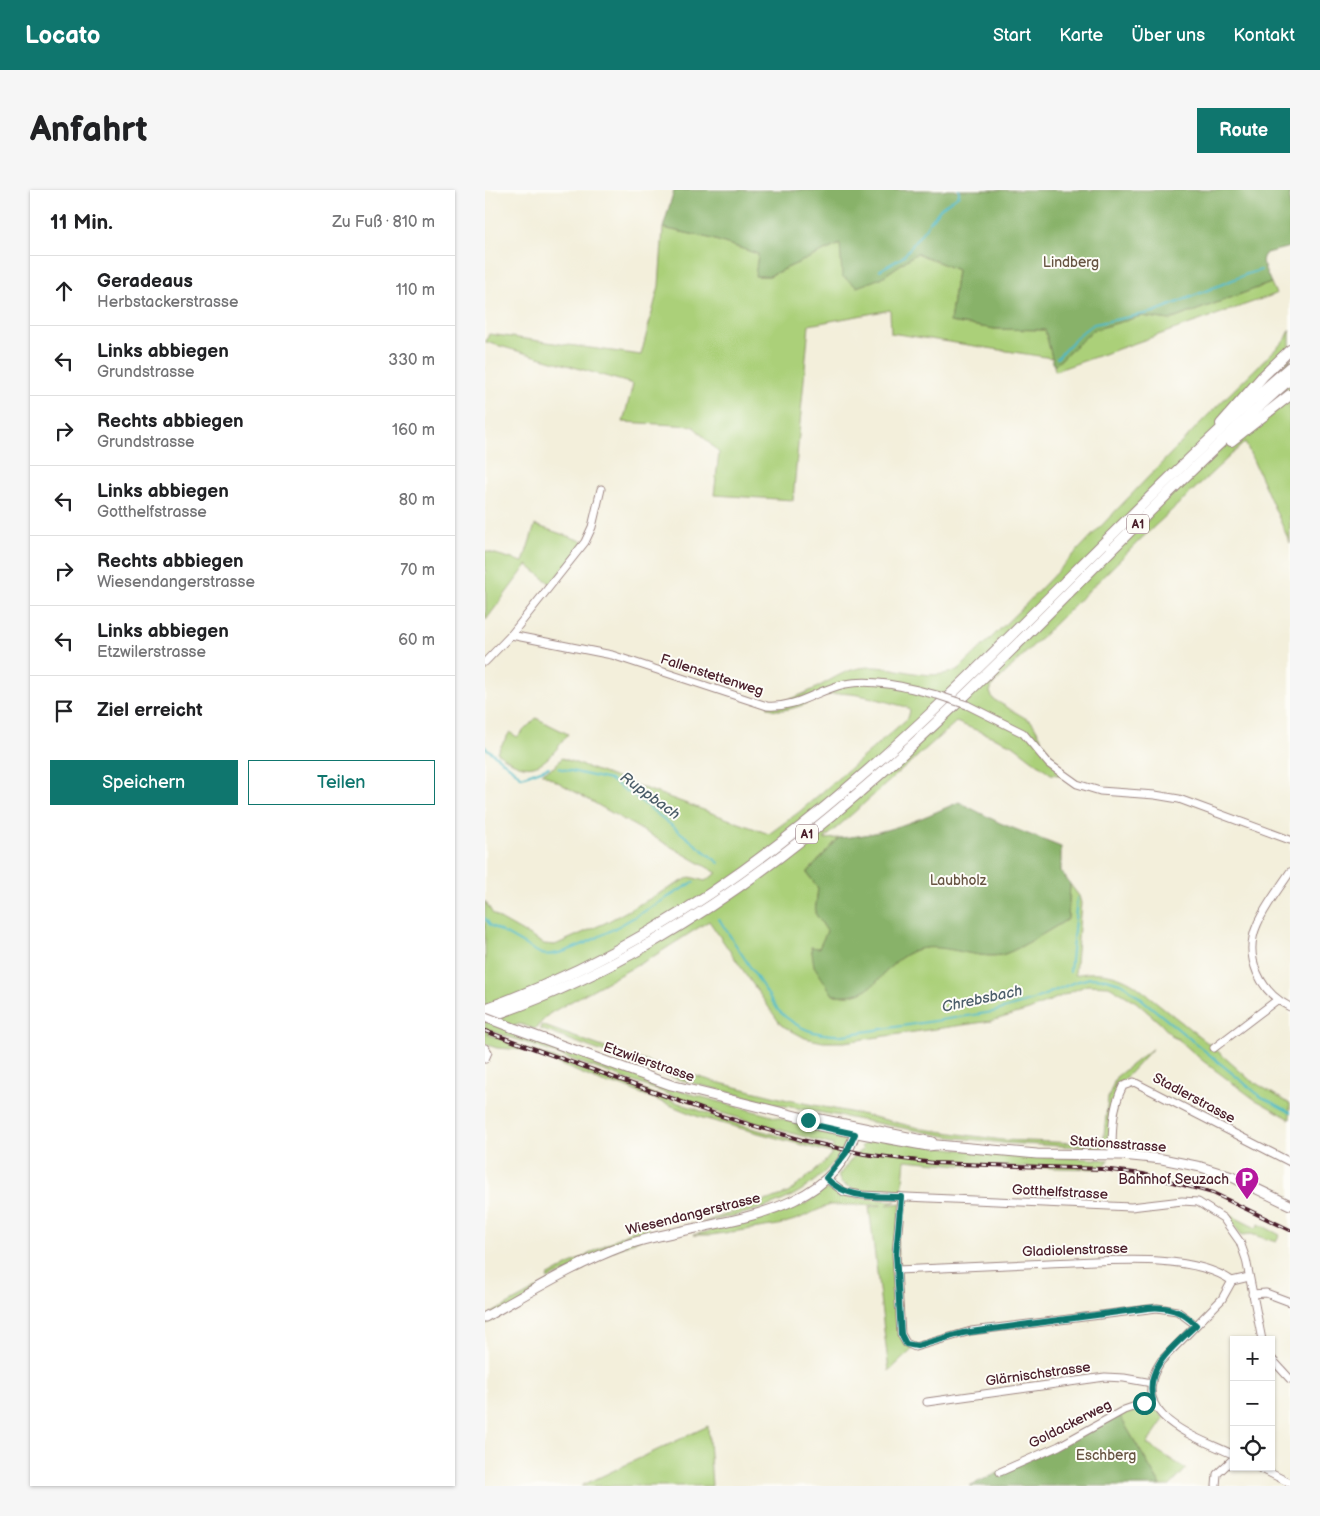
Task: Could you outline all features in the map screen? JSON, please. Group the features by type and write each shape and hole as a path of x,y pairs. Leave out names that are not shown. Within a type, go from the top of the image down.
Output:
{"highway":[{"name":"A1","path":"1201,448 1235,406 1290,350"},
{"name":"A1","path":"485,1009 556,981 632,942 716,890 785,840 862,777 935,711 1201,448 1290,368"},
{"name":"A1","path":"485,1017 568,984 633,952 713,903 793,845 871,781 945,713 1195,466 1290,379"},
{"name":"A1","path":"1195,466 1215,455 1290,395"}],"main road":[{"name":"Etzwilerstrasse","path":"485,1017 671,1085 808,1120 820,1119 856,1130 929,1140 937,1145"},
{"name":"Wiesendangerstrasse","path":"485,1317 604,1253 652,1237 773,1209 803,1195 826,1178 846,1153 856,1130"},
{"name":"Stationsstrasse","path":"937,1145 1037,1154 1112,1155 1163,1159 1201,1167 1245,1183 1290,1205"}],"street":[{"path":"485,662 511,635 585,542 592,527 601,489"},
{"name":"Fallenstettenweg","path":"511,635 612,655 767,706 787,706 836,686 854,683 888,685 937,695 967,705 1019,730 1049,764 1084,787 1179,799 1290,840"},
{"path":"1290,872 1259,919 1252,945 1254,964 1259,977 1277,1000 1290,1007"},
{"path":"1214,1048 1277,1000"},
{"name":"Stadlerstrasse","path":"1112,1155 1113,1127 1117,1104 1123,1086 1132,1082 1290,1162"},
{"name":"Gotthelfstrasse","path":"826,1178 850,1194 1131,1207 1182,1200 1194,1201 1215,1212 1234,1231 1243,1248 1261,1336"},
{"path":"901,1197 897,1238 901,1334 904,1341 912,1346 963,1333 1157,1308 1180,1312 1196,1325"},
{"name":"Gladiolenstrasse","path":"897,1270 1144,1260 1204,1268 1220,1273 1232,1281"},
{"path":"1230,1454 1172,1425 1161,1416 1153,1400 1152,1383 1161,1360 1222,1299 1232,1281 1249,1277"},
{"path":"1252,1294 1266,1293 1290,1302"},
{"path":"1275,1362 1290,1379"},
{"name":"Glärnischstrasse","path":"927,1402 1105,1377 1119,1377 1152,1383"},
{"name":"Goldackerweg","path":"1000,1472 1059,1446 1124,1410 1153,1400"},
{"path":"1215,1486 1217,1474 1230,1460"},
{"path":"1267,1471 1290,1483"}],"green space":[{"name":"Lindberg","path":"674,190 1290,190 1290,247 1266,253 1263,257 1262,262 1271,283 1170,320 1141,316 1093,330 1054,366 1045,330 995,329 950,322 957,270 917,253 881,278 857,287 842,276 840,244 769,276 755,276 758,254 709,238 663,228"},
{"path":"663,228 709,238 758,254 756,276 769,276 840,244 881,278 917,253 957,270 950,322 995,329 1046,330 1052,358 891,333 890,310 809,325 793,500 714,495 719,453 693,426 623,422 633,384 486,342 489,334 641,355 659,286"},
{"path":"1271,283 1276,294 1055,371 1054,366 1093,330 1141,316 1170,320"},
{"path":"1290,329 1290,543 1245,442 1142,538 992,686 990,692 993,699 1032,722 1050,753 1062,768 1065,776 1051,774 1013,745 956,722 824,839 839,838 807,873 818,888 815,913 827,931 819,949 811,947 833,995 849,995 861,992 878,981 901,958 923,948 945,948 990,956 1001,955 1015,950 1068,919 1070,884 1079,896 1081,903 1075,975 1099,973 1113,975 1135,985 1214,1048 1249,1079 1290,1104 1290,1119 1254,1099 1173,1037 1136,1002 1109,986 1087,985 1029,1010 991,1021 844,1042 823,1042 805,1038 781,1025 709,921 654,956 549,1014 535,1029 520,1024 511,1027 680,1091 845,1136 846,1142 842,1151 822,1174 807,1187 775,1204 758,1210 701,1223 788,1193 821,1166 832,1153 699,1117 620,1085 607,1084 525,1050 497,1048 485,1044 485,901 493,914 500,919 544,944 555,945 605,923 690,877 705,881 717,873 542,773 554,767 562,758 769,834 799,812 908,718 910,711 907,707 861,695 843,693 824,696 798,707 776,710 767,706 803,694 854,669 873,667 934,675 959,669 1026,604 1208,415 1286,339","holes":["495,1032 718,1112 833,1145 833,1150 740,1125 487,1034"]},
{"path":"535,525 585,542 551,584 527,565 486,620 485,551 523,562"},
{"path":"536,718 568,734 545,760 529,767 509,760 497,752 510,732 517,737"},
{"name":"Laubholz","path":"959,802 1000,823 1061,847 1061,871 1070,884 1068,919 1024,945 1001,955 979,955 934,948 923,948 913,951 892,965 878,981 861,992 849,995 833,995 814,966 811,947 819,948 827,931 815,913 818,888 807,873 839,838 886,830 915,821"},
{"path":"541,1025 625,1055 716,1082 788,1100 865,1115 923,1129 1002,1140 1103,1144 1108,1098 1116,1077 1153,1048 1120,1084 1110,1140 1102,1148 1003,1143 951,1137 770,1103 677,1079 540,1029"},
{"path":"876,1139 996,1154 1109,1160 1102,1169 970,1166 905,1160 902,1193 855,1190 841,1183 838,1176 856,1154 863,1150 861,1146"},
{"path":"825,1189 847,1197 896,1201 887,1205 901,1203 897,1238 901,1334 915,1347 889,1371 869,1207 882,1205 829,1205 798,1219 778,1225 711,1235 693,1235 786,1212 807,1203"},
{"path":"1222,1211 1256,1228 1259,1224 1280,1235 1276,1242 1251,1234 1242,1235"},
{"path":"647,1222 649,1231 647,1236 548,1279 547,1277"},
{"path":"582,1264 585,1269 485,1325 485,1317"},
{"path":"1153,1400 1164,1419 1147,1444 1186,1469 1170,1486 1161,1486 1118,1413"},
{"name":"Eschberg","path":"1118,1413 1161,1486 969,1486 1047,1451"},
{"path":"708,1426 712,1486 581,1486"}],"waterway":[{"path":"880,270 903,257 941,208 959,195 959,190"},
{"path":"1057,358 1082,332 1094,324 1154,312 1261,270"},
{"name":"Ruppbach","path":"485,747 522,777 549,767"},
{"name":"Ruppbach","path":"558,768 610,780 637,798 719,863"},
{"name":"Chrebsbach","path":"485,918 490,925 541,954 555,954 594,939 694,882"},
{"path":"1070,972 1077,898"},
{"name":"Chrebsbach","path":"719,919 778,1010 792,1022 807,1030 816,1033 843,1035 993,1012 1033,1000 1075,982 1090,978 1107,979 1123,984 1260,1096 1290,1112"}],"railway":[{"path":"485,1031 718,1115 802,1140 864,1154 934,1163 1102,1169 1143,1174 1213,1193 1290,1230"}],"place":[{"name":"Bahnhof Seuzach","path":"1247,1200"}],"route":[{"path":"808,1120 819,1126 855,1134 846,1153 826,1178 830,1182 847,1193 862,1196 901,1197 896,1259 901,1304 901,1334 906,1344 917,1346 952,1335 1148,1308 1164,1308 1180,1312 1196,1325 1161,1360 1152,1380 1151,1392 1153,1400 1144,1403"}]}
